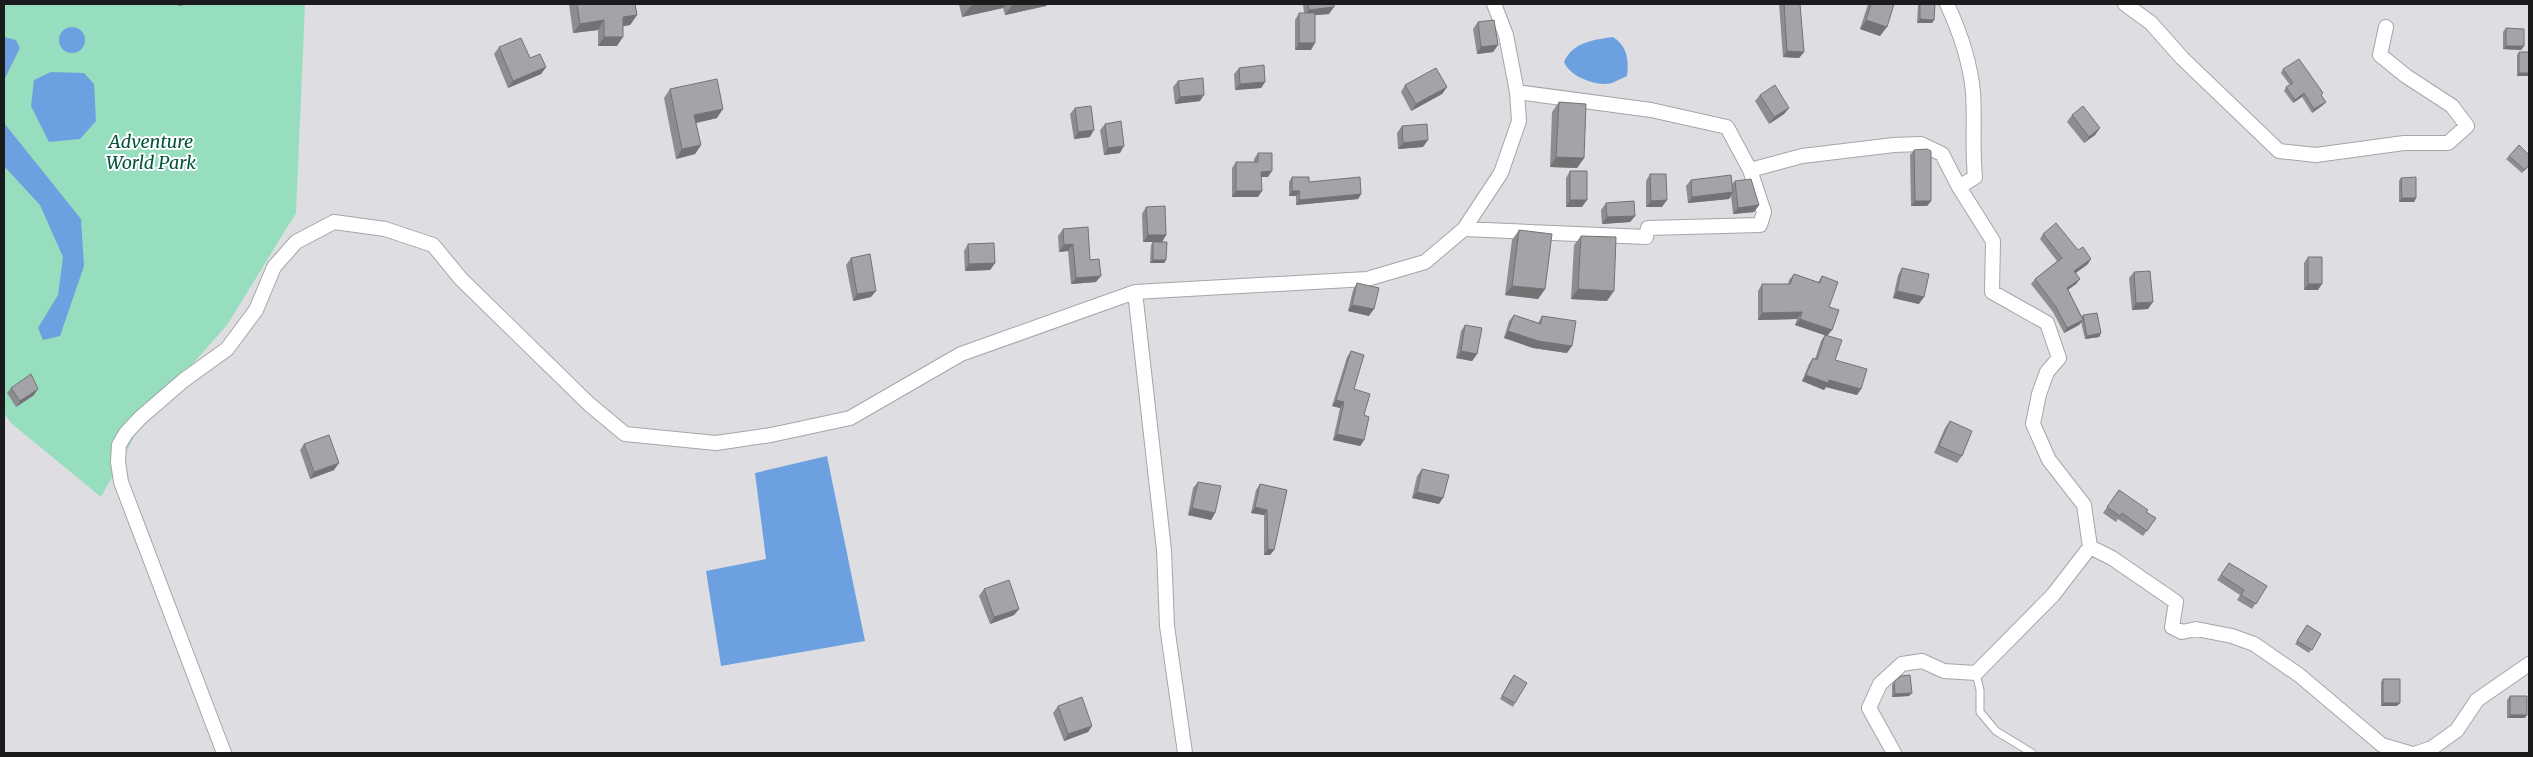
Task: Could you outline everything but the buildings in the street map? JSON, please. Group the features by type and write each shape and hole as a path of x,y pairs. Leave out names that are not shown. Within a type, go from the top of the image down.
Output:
{"street":[{"path":"224,753 121,482 118,462 119,445 140,418 184,380 227,349 256,310 274,267 296,242 334,222 385,229 433,246 475,293 589,404 626,434 716,443 771,435 850,418 961,354 1135,292 1367,279 1425,262 1464,229 1501,173 1519,121 1517,92 1506,35 1494,4"},
{"path":"1947,4 1965,48 1973,92 1972,144 1975,177 1959,187"},
{"path":"2125,4 2151,23 2182,58 2279,151 2316,155 2404,143 2448,143 2467,126 2452,106 2406,76 2380,55 2386,27"},
{"path":"1464,229 1646,237 1648,228 1760,226 1764,212 1750,170 1727,127 1651,110 1517,92"},
{"path":"1750,170 1802,156 1894,145 1922,144 1942,154 1959,187 1993,241 1992,292 2046,323 2059,358 2047,372 2039,394 2033,424 2049,460 2084,506 2090,547 2053,595 1976,672 1944,671 1922,662 1909,663 1902,664 1880,684 1869,708 1894,753"},
{"path":"1135,292 1164,550 1166,626 1184,753"},
{"path":"2090,547 2112,558 2176,602 2172,627 2182,632 2196,630 2232,636 2254,644 2299,675 2382,744 2408,753"},
{"path":"2417,753 2432,748 2457,730 2478,700 2529,664"}],"lane":[{"path":"1976,672 1980,690 1980,712 1996,731 2032,753"}],"green space":[{"name":"Adventure World Park","path":"4,4 305,4 296,213 227,325 144,419 101,497 11,423 4,413"}],"water":[{"path":"72,27 81,31 85,40 81,49 72,53 63,49 59,40 63,31"},
{"path":"4,37 16,40 20,48 4,80"},
{"path":"1613,37 1621,44 1626,54 1628,64 1627,76 1612,83 1599,84 1578,76 1564,62 1568,55 1578,46 1591,41"},
{"path":"51,72 84,73 94,84 96,121 80,139 49,142 31,106 34,80"},
{"path":"4,123 81,219 84,266 60,336 43,340 38,328 58,295 63,257 40,205 4,166"},
{"path":"827,456 865,641 721,666 706,571 766,559 755,473"}]}
